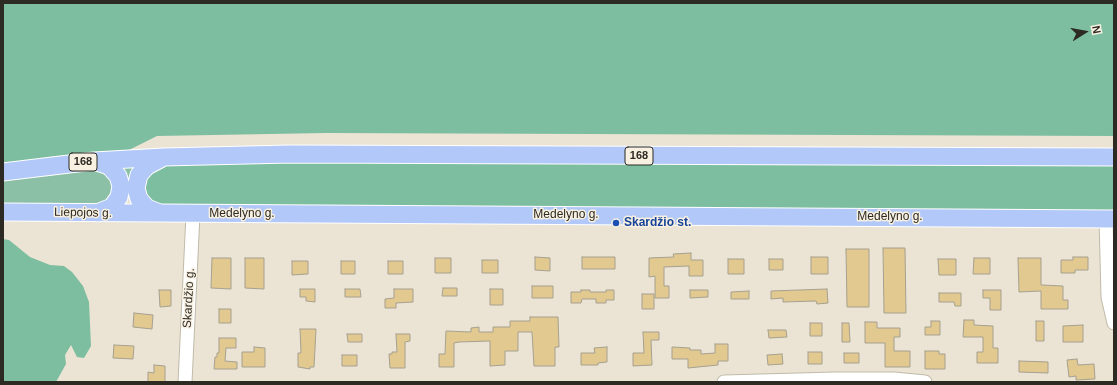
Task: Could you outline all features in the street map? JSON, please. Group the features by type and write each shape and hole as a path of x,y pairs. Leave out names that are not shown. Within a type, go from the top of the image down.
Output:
{"main road":[{"name":"168","path":"3,172 94,161 164,157 290,154 1114,157"},
{"path":"162,214 147,208 139,199 136,188 139,175 147,166 164,157"},
{"path":"94,161 109,166 118,176 121,186 119,197 112,207 97,213"},
{"name":"Liepojos g.","path":"3,212 162,214"},
{"name":"Medelyno g.","path":"162,214 1110,219"}],"street":[{"name":"Skardžio g.","path":"185,382 193,214"},
{"path":"1110,219 1108,297 1114,323"},
{"path":"724,382 836,379 894,379 925,382"}],"green space":[{"path":"3,3 1114,3 1114,136 326,133 157,136 125,152 57,156 3,164"},
{"path":"284,160 1114,165 1114,212 159,207 147,202 141,182 161,165"},
{"path":"141,163 129,184 114,165"},
{"path":"100,167 115,181 108,205 3,206 3,178"},
{"path":"3,239 9,240 30,257 50,265 64,266 72,272 83,286 89,302 91,346 84,358 77,357 71,345 65,355 66,364 56,382 3,382"}],"building":[{"path":"883,248 905,248 906,313 884,313"},
{"path":"846,249 869,249 869,307 847,307"},
{"path":"691,253 691,260 703,260 703,276 689,276 689,266 664,267 664,286 669,286 669,298 655,298 655,276 649,277 649,258 674,257 673,254"},
{"path":"535,257 550,258 550,271 535,270"},
{"path":"582,257 615,257 615,269 582,269"},
{"path":"811,257 828,257 828,274 811,274"},
{"path":"1073,257 1088,257 1088,270 1075,270 1075,273 1061,273 1061,260 1073,260"},
{"path":"212,258 231,258 231,289 211,288"},
{"path":"245,258 264,258 264,289 245,288"},
{"path":"435,258 451,258 451,273 435,273"},
{"path":"974,258 990,258 990,274 973,274"},
{"path":"1018,258 1041,258 1041,285 1063,286 1063,300 1068,300 1068,309 1041,309 1041,291 1019,292"},
{"path":"728,259 744,259 744,274 728,274"},
{"path":"769,259 783,259 783,270 769,270"},
{"path":"938,259 956,259 956,275 939,275"},
{"path":"482,260 498,260 498,273 482,273"},
{"path":"292,261 308,261 308,274 292,275"},
{"path":"341,261 355,261 355,274 341,274"},
{"path":"388,261 403,261 403,274 388,274"},
{"path":"532,286 553,286 553,298 532,298"},
{"path":"443,288 457,288 457,296 442,296"},
{"path":"300,289 315,289 315,302 306,301 306,297 300,297"},
{"path":"345,289 360,289 361,297 345,297"},
{"path":"394,289 413,289 413,302 396,303 396,308 385,308 385,299 394,298"},
{"path":"490,289 503,289 503,305 490,305"},
{"path":"827,289 828,303 817,304 816,301 783,302 783,298 771,299 771,291"},
{"path":"159,290 171,290 171,306 160,307"},
{"path":"581,290 590,290 590,292 606,292 606,290 614,290 614,300 606,300 606,303 596,303 596,299 582,299 581,303 571,303 571,292 581,292"},
{"path":"690,290 708,290 708,297 690,298"},
{"path":"983,290 1001,290 1001,310 990,310 990,298 983,298"},
{"path":"749,291 749,299 731,299 731,292"},
{"path":"939,293 961,293 961,306 955,306 954,302 939,302"},
{"path":"642,294 654,294 654,309 642,309"},
{"path":"219,309 231,309 231,323 219,323"},
{"path":"134,313 153,315 152,329 133,327"},
{"path":"530,317 558,317 559,347 555,347 555,366 534,366 532,332 518,332 518,351 505,351 505,365 490,366 490,341 454,343 454,367 439,367 439,354 445,354 446,331 471,332 471,328 479,327 479,332 493,332 493,327 510,327 510,321 530,321"},
{"path":"964,320 974,320 974,325 993,326 993,348 998,348 998,363 977,363 977,352 983,352 983,337 963,337"},
{"path":"931,321 940,321 940,335 925,335 925,327 931,327"},
{"path":"1036,321 1044,321 1044,341 1036,341"},
{"path":"865,322 877,322 877,328 900,328 900,337 894,337 894,351 910,351 910,367 885,367 885,343 865,343"},
{"path":"810,323 822,323 822,336 810,336"},
{"path":"842,323 849,323 850,342 842,342"},
{"path":"1083,325 1083,342 1063,342 1063,326"},
{"path":"300,329 316,329 314,367 310,367 310,369 298,367 298,353 301,353"},
{"path":"768,330 786,330 787,337 769,338"},
{"path":"643,332 659,332 659,340 651,340 652,365 633,366 633,353 644,353"},
{"path":"347,334 362,334 362,342 348,342"},
{"path":"396,334 410,334 410,341 405,342 405,368 390,368 389,354 392,354 392,352 397,352"},
{"path":"219,338 236,338 236,348 226,348 225,361 237,362 237,369 214,369 215,357 217,357 217,353 219,353"},
{"path":"715,344 728,344 728,361 718,361 718,365 688,368 688,359 672,359 672,347 701,350 701,354 715,353"},
{"path":"114,345 134,346 133,359 113,358"},
{"path":"254,347 265,348 265,367 242,367 242,352 254,352"},
{"path":"607,347 607,362 598,363 598,365 581,365 581,353 595,353 594,348"},
{"path":"925,351 939,351 939,354 945,354 945,369 925,369"},
{"path":"808,352 822,352 822,364 808,364"},
{"path":"844,353 859,353 859,363 844,363"},
{"path":"782,354 783,364 768,365 767,355"},
{"path":"342,355 357,355 357,366 342,366"},
{"path":"1077,359 1078,365 1094,364 1095,379 1076,380 1076,376 1069,377 1067,360"},
{"path":"1019,361 1048,362 1048,373 1019,372"},
{"path":"154,365 165,366 165,382 148,382 148,372 154,373"}],"place":[{"name":"Skardžio st.","path":"616,223"}]}
